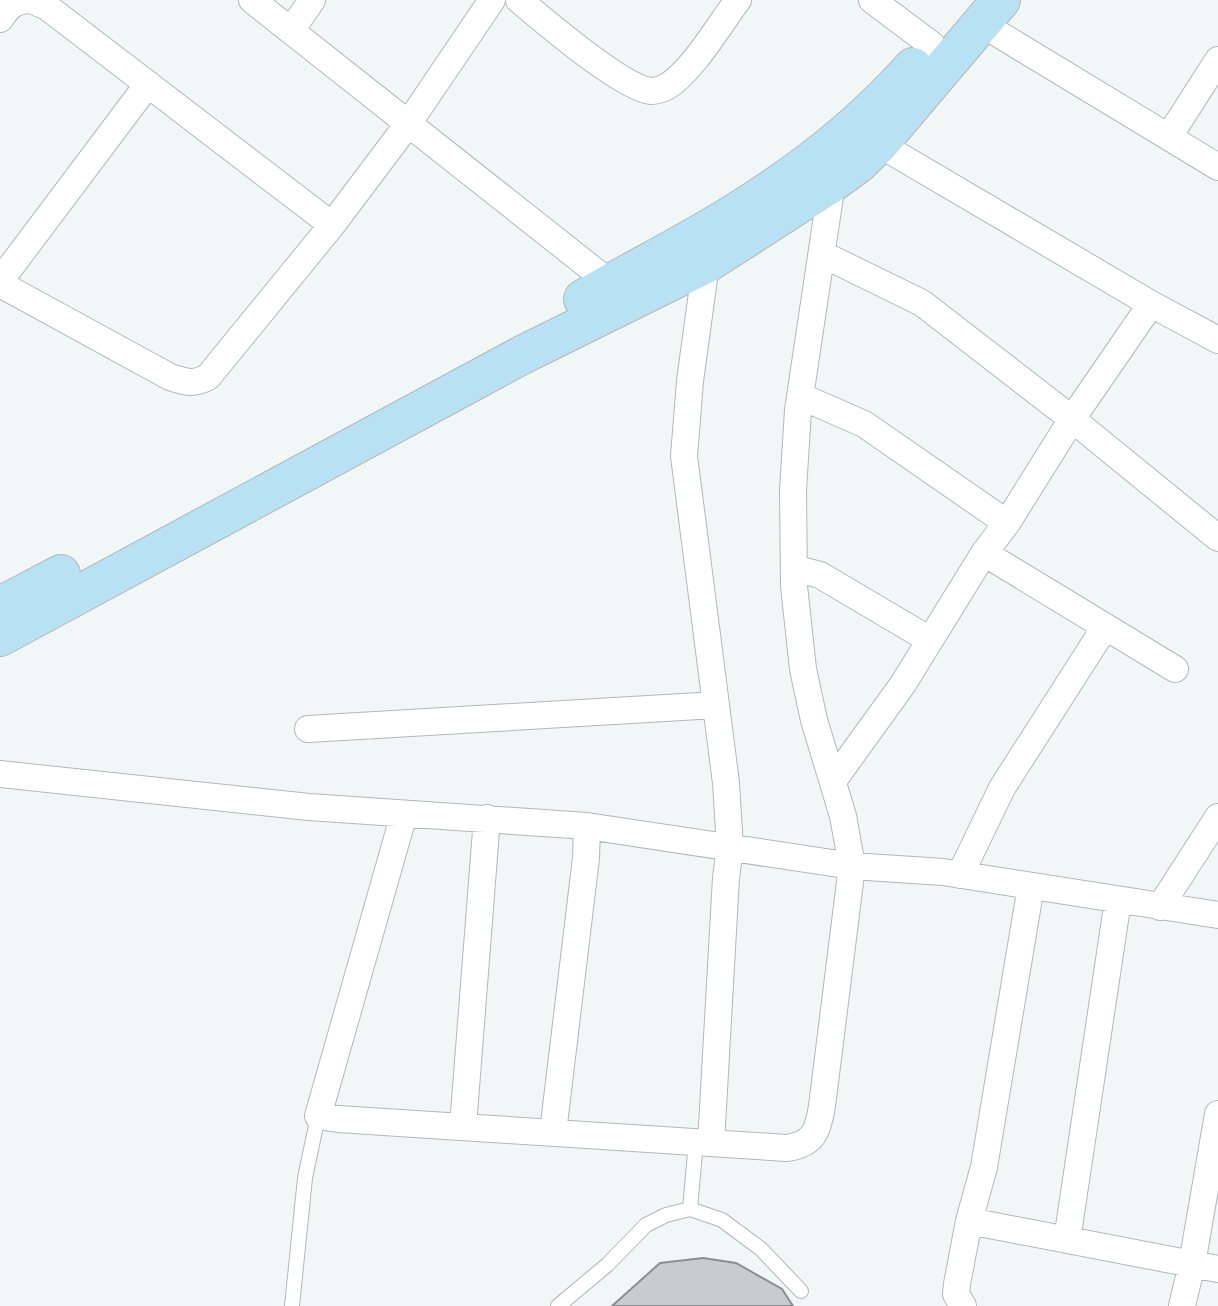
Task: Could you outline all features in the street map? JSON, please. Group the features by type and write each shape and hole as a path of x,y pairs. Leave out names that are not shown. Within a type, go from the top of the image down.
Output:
{"main road":[{"path":"0,606 610,283 763,195 825,150 886,97 932,45 984,8"},
{"path":"0,637 522,355 706,264 858,164 879,144 984,8"}],"street":[{"path":"0,19 10,5 18,1 30,0 47,7 332,225"},
{"path":"252,0 610,283"},
{"path":"292,29 312,0"},
{"path":"148,84 0,282 170,377 197,383 208,377 332,225 408,124 492,0"},
{"path":"519,0 616,74 635,86 652,91 665,88 679,76 732,2"},
{"path":"872,0 932,45"},
{"path":"984,8 1218,167"},
{"path":"1170,135 1218,60"},
{"path":"879,144 1218,340"},
{"path":"404,814 318,1116 787,1148 802,1146 813,1137 822,1106 852,866 843,816 803,669 794,568 793,490 800,396 832,183"},
{"path":"822,254 922,303 1072,419 1218,538"},
{"path":"703,1142 728,861 726,783 684,456 690,381 706,264"},
{"path":"833,781 895,696 984,553 1151,304"},
{"path":"800,396 864,424 1007,523"},
{"path":"984,553 1175,669"},
{"path":"794,568 820,575 930,640"},
{"path":"960,875 1002,788 1105,627"},
{"path":"308,729 716,705"},
{"path":"0,774 404,814 486,832 728,861 852,866 960,875 1218,915"},
{"path":"1160,907 1218,817"},
{"path":"463,1126 486,832"},
{"path":"553,1132 586,842"},
{"path":"963,1306 956,1294 969,1221 984,1167 1031,886"},
{"path":"1067,1240 1118,900"},
{"path":"1182,1306 1205,1266 1218,1114"},
{"path":"969,1221 1205,1266"}],"lane":[{"path":"292,1306 305,1178 318,1116"},
{"path":"690,1209 703,1142"},
{"path":"558,1306 607,1265 646,1225 666,1215 690,1209 722,1220 761,1249 801,1291"}],"building":[{"path":"703,1258 736,1263 782,1289 793,1306 612,1306 660,1263"}]}
